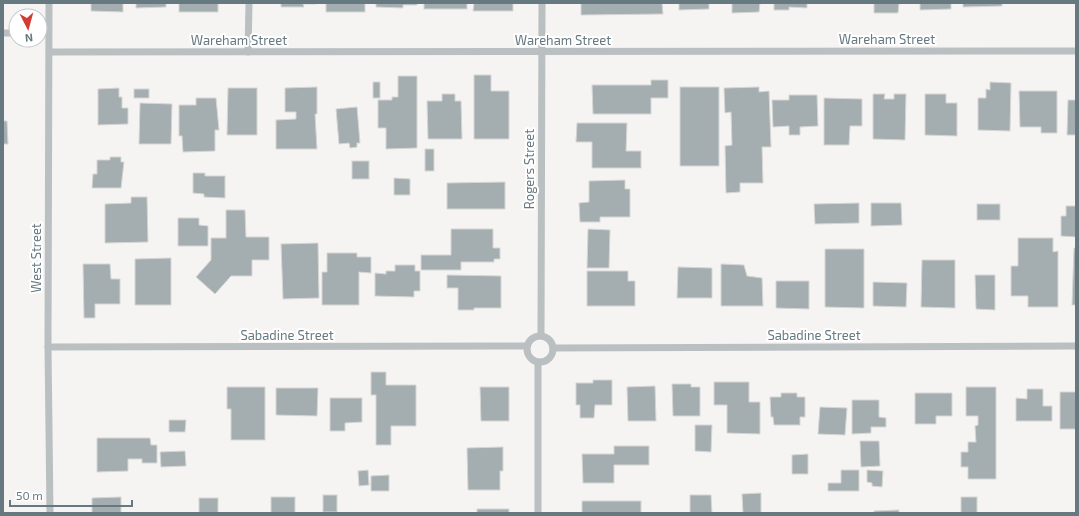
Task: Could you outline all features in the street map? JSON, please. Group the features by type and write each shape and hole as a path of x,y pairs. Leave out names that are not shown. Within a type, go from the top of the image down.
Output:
{"street":[{"name":"West Street","path":"49,3 48,347 50,513"},
{"path":"248,52 249,3"},
{"name":"Rogers Street","path":"540,335 542,3"},
{"name":"Wareham Street","path":"50,52 1076,51"},
{"path":"540,335 551,341 553,348 552,353 547,360 538,362 529,357 526,346 533,337 540,335"},
{"name":"Sabadine Street","path":"48,347 526,346"},
{"name":"Sabadine Street","path":"553,348 1076,346"},
{"path":"538,362 538,513"}],"building":[{"path":"91,3 123,3 123,12 91,11"},
{"path":"136,3 166,3 166,7 136,8"},
{"path":"179,3 218,3 218,12 179,12"},
{"path":"281,3 316,4 303,4 304,7 281,7"},
{"path":"326,3 365,3 365,12 326,12"},
{"path":"376,3 417,3 417,5 403,5 403,8 376,7"},
{"path":"424,3 467,3 467,9 424,9"},
{"path":"474,3 513,3 513,11 473,11"},
{"path":"581,3 662,3 663,14 581,15"},
{"path":"679,3 709,3 709,9 679,10"},
{"path":"732,3 760,3 759,12 732,13"},
{"path":"774,3 807,3 807,8 789,7 789,10 774,10"},
{"path":"874,3 899,3 898,13 874,13"},
{"path":"920,3 951,3 951,9 920,10"},
{"path":"963,3 1002,3 1002,6 963,7"},
{"path":"474,75 491,75 491,91 509,91 509,139 474,139"},
{"path":"398,76 417,76 417,148 386,149 386,128 378,128 378,100 392,100 392,97 398,97"},
{"path":"651,80 668,80 668,98 651,98 651,114 593,114 592,85 651,85"},
{"path":"373,82 380,82 380,98 373,98"},
{"path":"990,82 1011,83 1010,131 978,130 978,98 986,98 986,89 990,90"},
{"path":"317,87 317,114 315,114 317,149 276,149 276,120 296,119 296,112 285,112 285,88"},
{"path":"680,87 719,87 719,166 680,166"},
{"path":"759,87 759,92 769,91 771,147 762,147 763,183 740,183 740,192 726,193 725,146 732,145 731,112 725,113 724,88"},
{"path":"119,88 119,97 122,97 122,108 128,108 128,124 98,125 98,89"},
{"path":"228,88 257,88 257,135 227,135"},
{"path":"134,89 149,89 149,98 134,98"},
{"path":"1019,91 1057,91 1057,133 1041,133 1041,127 1020,127"},
{"path":"442,94 455,94 455,101 461,101 462,139 428,139 427,101 442,101"},
{"path":"873,94 885,94 884,99 894,99 894,94 906,94 905,140 873,139"},
{"path":"925,94 946,94 946,103 957,103 957,136 925,135"},
{"path":"789,95 817,95 818,126 800,127 800,135 789,135 789,126 773,127 772,100 789,100"},
{"path":"196,98 216,98 219,130 215,130 215,151 183,152 182,136 179,136 179,105 196,105"},
{"path":"824,98 862,99 862,126 850,126 849,145 824,145"},
{"path":"1068,100 1076,100 1076,135 1067,135"},
{"path":"140,103 172,104 171,144 139,144"},
{"path":"357,107 360,143 357,143 357,147 350,148 349,143 339,144 336,109"},
{"path":"3,121 7,121 8,144 3,144"},
{"path":"577,123 627,123 626,151 641,151 641,168 592,168 592,142 576,142"},
{"path":"425,149 434,149 434,171 425,171"},
{"path":"110,157 121,157 121,162 124,162 121,188 92,188 93,174 97,174 97,160 110,160"},
{"path":"352,161 369,161 369,179 352,179"},
{"path":"193,173 205,173 205,176 225,176 225,198 204,197 204,194 193,193"},
{"path":"394,178 410,179 410,195 394,195"},
{"path":"625,180 625,189 630,189 630,217 600,217 600,222 580,222 579,203 589,202 589,181"},
{"path":"505,182 505,209 447,209 447,183"},
{"path":"131,197 147,197 148,242 105,243 105,204 131,203"},
{"path":"859,203 859,223 815,224 814,204"},
{"path":"871,203 901,203 902,225 871,226"},
{"path":"977,204 1000,204 1000,220 977,220"},
{"path":"1066,206 1076,206 1076,237 1061,236 1061,216 1066,216"},
{"path":"226,210 245,210 246,237 269,237 269,260 252,260 252,276 231,276 215,294 196,277 211,260 211,238 226,238"},
{"path":"178,218 199,218 199,225 208,226 208,246 178,246"},
{"path":"451,229 493,229 493,248 500,248 500,259 494,259 494,262 461,262 461,270 421,270 421,255 451,255"},
{"path":"588,229 610,230 609,268 587,268"},
{"path":"1018,238 1053,238 1053,252 1058,251 1058,307 1028,307 1028,296 1011,296 1011,266 1018,266"},
{"path":"318,243 319,298 283,299 281,244"},
{"path":"1074,248 1076,248 1076,305 1072,305"},
{"path":"825,249 864,249 864,308 825,307"},
{"path":"327,253 357,253 357,257 371,257 371,273 359,272 359,305 322,305 322,272 327,272"},
{"path":"171,258 171,305 135,305 135,259"},
{"path":"922,260 955,260 955,308 921,307"},
{"path":"83,264 110,264 111,279 120,279 120,304 95,304 95,318 84,318"},
{"path":"721,264 744,265 747,276 762,278 763,306 721,306"},
{"path":"395,265 415,265 415,271 420,271 420,291 414,291 414,297 375,296 375,273 386,274 386,271 395,271"},
{"path":"678,267 712,268 712,298 677,298"},
{"path":"587,271 628,271 628,281 635,281 635,306 587,306"},
{"path":"447,275 501,276 501,308 474,308 474,310 458,310 458,288 447,288"},
{"path":"975,275 995,275 995,310 976,309"},
{"path":"776,281 809,281 809,309 776,308"},
{"path":"873,282 907,283 906,307 873,306"},
{"path":"371,372 386,372 386,385 416,385 416,426 391,426 391,445 376,445 376,395 371,395"},
{"path":"593,380 612,380 612,405 595,405 594,418 580,418 580,405 576,405 576,383 593,383"},
{"path":"714,382 749,382 749,402 760,402 760,434 727,433 727,405 714,405"},
{"path":"672,384 691,384 691,387 700,387 700,416 673,416"},
{"path":"655,386 656,421 628,421 627,387"},
{"path":"227,387 265,387 265,440 231,440 231,409 227,409"},
{"path":"480,387 509,387 509,421 481,421"},
{"path":"966,387 996,387 996,479 968,479 968,467 961,467 961,452 968,452 968,442 976,442 975,426 978,425 978,416 966,416"},
{"path":"276,388 318,388 317,416 276,415"},
{"path":"1027,389 1043,389 1043,406 1052,406 1052,421 1016,421 1016,398 1027,399"},
{"path":"1060,392 1076,392 1076,429 1060,429"},
{"path":"781,393 797,393 797,397 805,397 805,417 800,417 800,425 774,425 773,417 771,417 770,397 781,397"},
{"path":"915,393 952,393 952,416 936,416 936,424 915,424"},
{"path":"330,398 362,398 362,422 345,423 345,431 330,431"},
{"path":"852,400 879,400 879,417 886,418 886,427 871,427 871,433 852,434"},
{"path":"820,407 847,408 845,435 818,434"},
{"path":"169,420 186,420 185,432 169,432"},
{"path":"695,425 712,425 711,452 695,451"},
{"path":"97,438 150,438 151,445 157,445 157,463 142,463 142,459 128,459 128,471 97,472"},
{"path":"860,441 879,441 880,466 861,467"},
{"path":"614,446 649,446 649,465 614,465 614,483 583,483 582,454 614,454"},
{"path":"503,447 503,471 500,471 500,490 468,490 467,448"},
{"path":"185,451 186,466 161,467 160,452"},
{"path":"808,454 808,474 792,474 792,455"},
{"path":"368,470 369,485 359,486 358,471"},
{"path":"841,470 859,470 859,491 828,491 828,483 841,483"},
{"path":"867,470 883,471 882,487 872,486 872,483 867,482"},
{"path":"389,475 389,491 371,491 371,476"},
{"path":"761,493 761,513 743,513 742,494"},
{"path":"323,495 337,495 337,512 323,512"},
{"path":"690,495 711,495 712,513 690,513"},
{"path":"121,497 121,513 92,513 92,498"},
{"path":"271,497 295,497 295,513 271,513"},
{"path":"961,497 977,497 977,513 961,513"},
{"path":"199,498 218,498 218,513 199,513"},
{"path":"582,501 641,501 641,513 582,513"},
{"path":"477,509 509,509 509,513 477,513"},
{"path":"899,510 899,513 874,513 874,511"}]}
